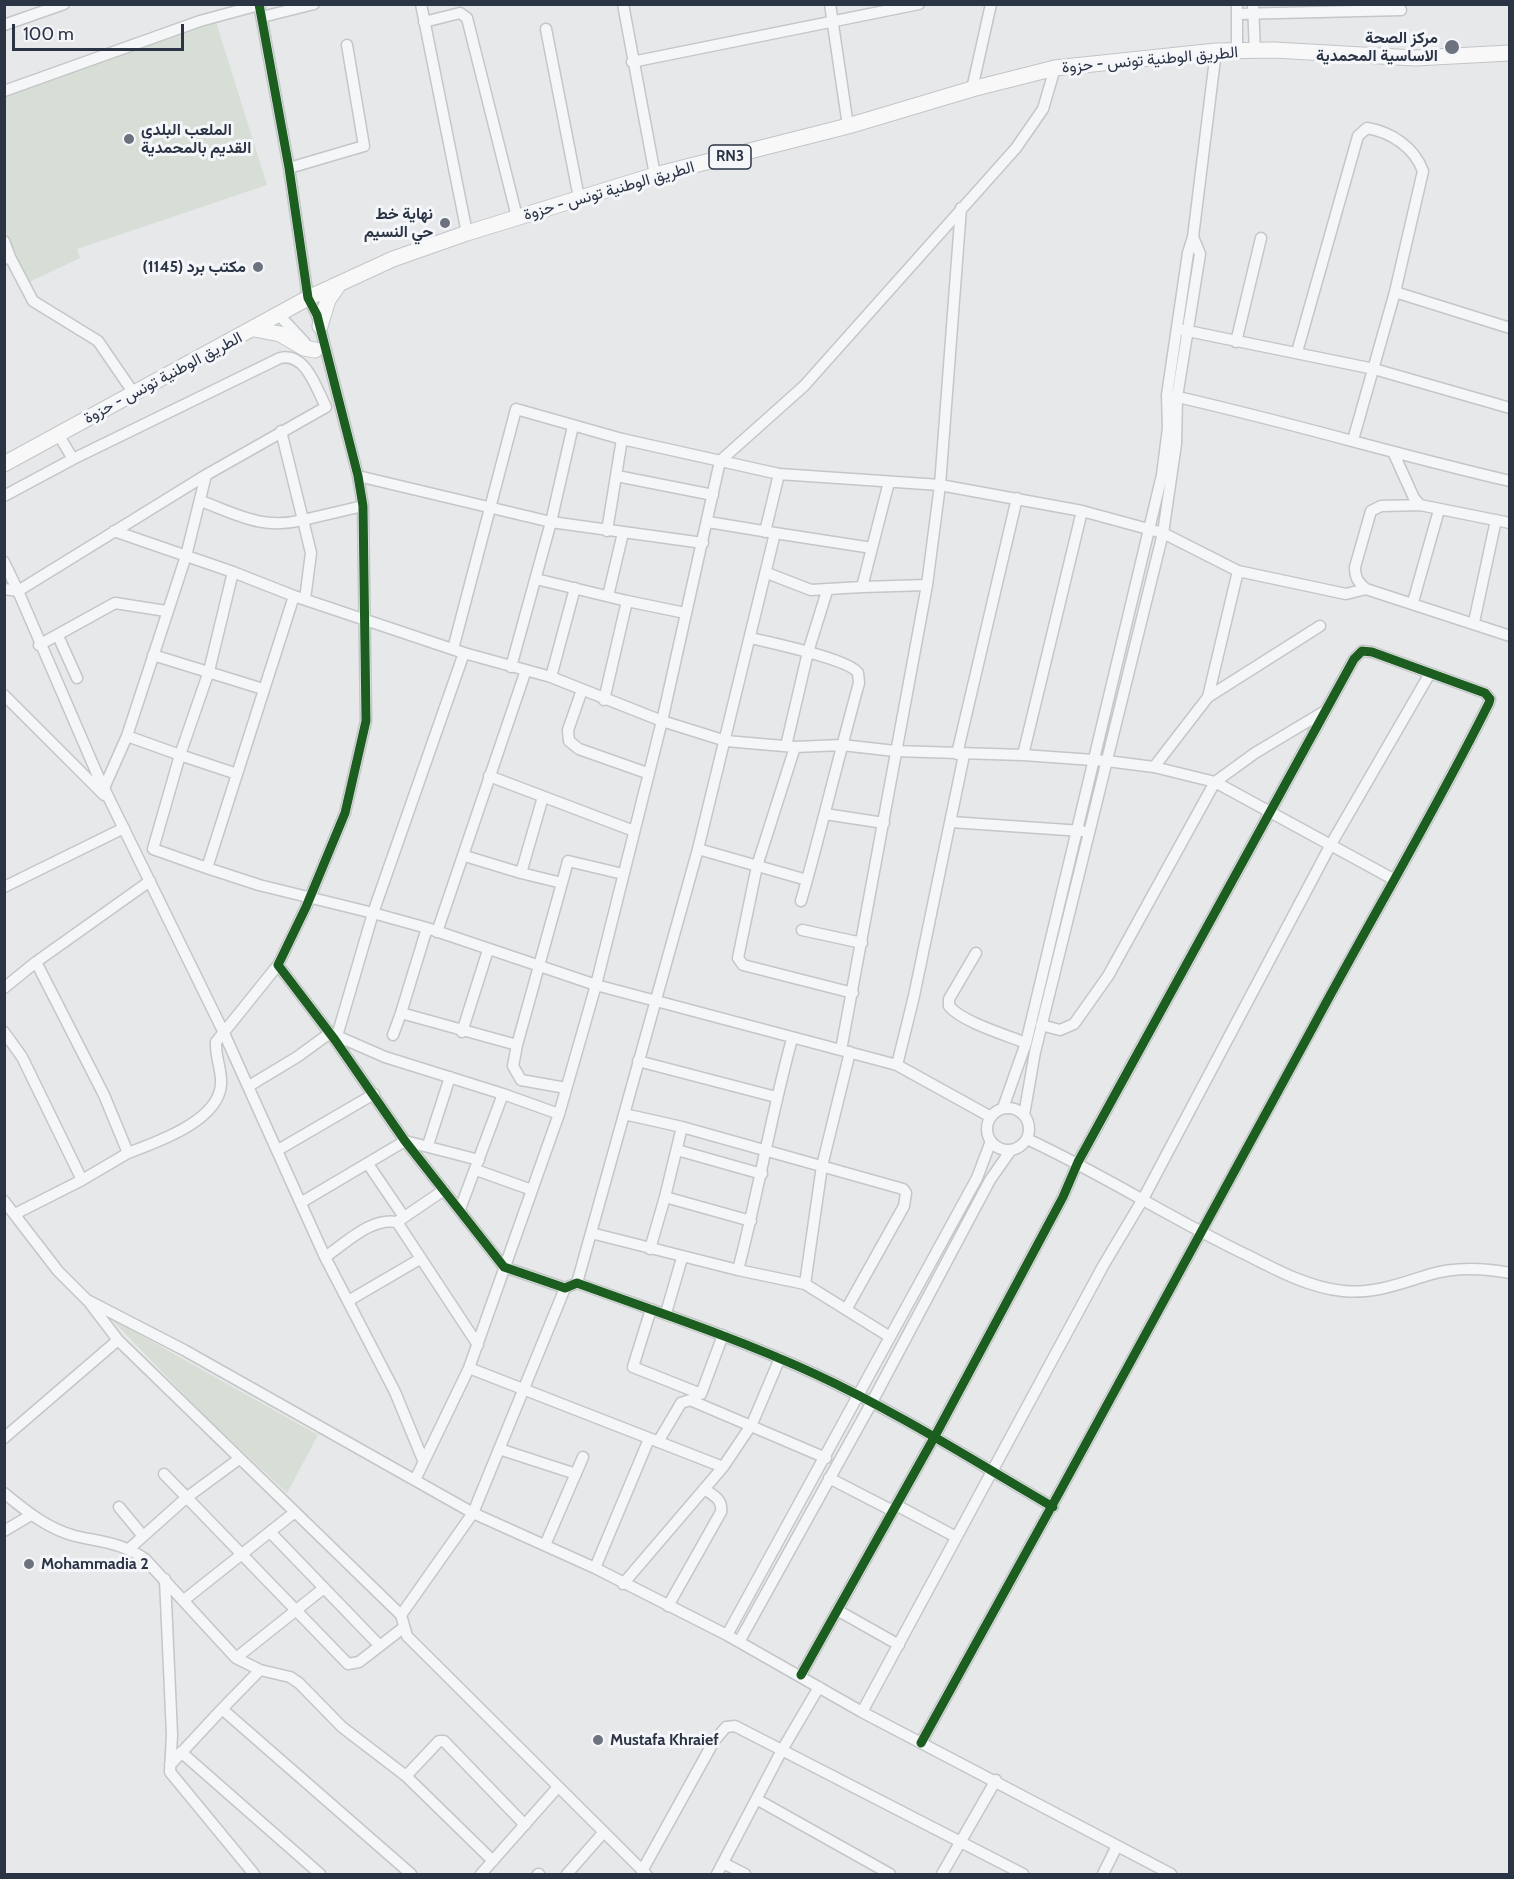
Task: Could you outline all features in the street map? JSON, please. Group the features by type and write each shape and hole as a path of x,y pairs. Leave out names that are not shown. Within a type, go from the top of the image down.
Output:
{"main road":[{"name":"الطريق الوطنية تونس - حزوة","path":"4,464 135,395 308,298 393,259 467,232 655,175 848,126 972,89 1055,68 1216,51 1415,57 1509,53"},
{"path":"320,326 328,300 339,284"},
{"path":"254,329 280,334 304,348 320,353"}],"street":[{"path":"4,25 64,4"},
{"path":"262,17 314,4"},
{"path":"421,4 467,232"},
{"path":"623,4 632,62 655,175"},
{"path":"830,4 848,126"},
{"path":"632,62 919,4"},
{"path":"972,89 991,4"},
{"path":"4,91 200,21 259,5 289,168 308,298 320,326 320,353 332,406 358,476 363,506 364,620 367,668 366,721 345,813 311,896 278,965 263,987 223,1031 216,1042 222,1083 218,1097 205,1113 181,1131 128,1153 82,1180 15,1214"},
{"path":"1237,51 1237,9 1401,10"},
{"path":"1253,9 1254,51"},
{"path":"424,22 460,13 467,18 517,217"},
{"path":"546,29 579,198"},
{"path":"289,168 364,146 347,45"},
{"path":"1003,1108 1026,1043 1164,459 1168,417 1182,330 1200,254 1193,237 1216,51"},
{"path":"415,1480 469,1368 559,1114 596,986 647,773 662,721 720,461 804,386 1016,148 1043,109 1055,68"},
{"path":"1297,352 1358,136 1367,128 1384,131 1399,139 1420,163 1423,171 1395,292 1353,440"},
{"path":"805,1284 822,1166 845,1051 895,752 927,585 940,485 961,208"},
{"path":"1236,342 1261,238"},
{"path":"4,241 7,258 33,301 98,341 135,395"},
{"path":"1395,292 1509,328"},
{"path":"279,315 295,334 320,353"},
{"path":"1182,330 1374,369 1509,408"},
{"path":"4,496 73,459 280,358 289,356 300,360 332,406"},
{"path":"1172,396 1353,440 1394,454 1509,481"},
{"path":"738,1642 872,1402 990,1180 1011,1150 1023,1144 1027,1139 1029,1127 1024,1115 1041,1025 1162,533 1176,444 1172,396"},
{"path":"4,589 18,591 206,475 281,431 332,406"},
{"path":"249,1086 334,1034 459,651 490,508 516,409 622,439 779,474 940,485 1082,511 1162,533 1238,571 1346,594 1366,589 1474,622 1509,636"},
{"path":"511,667 551,522 573,426"},
{"path":"281,431 311,553 305,599"},
{"path":"58,434 73,459"},
{"path":"607,531 622,439"},
{"path":"1394,454 1413,498 1420,505"},
{"path":"577,1283 726,741 767,573 770,532 779,474"},
{"path":"104,788 127,736 166,610 186,556 206,475"},
{"path":"358,476 551,522 703,543"},
{"path":"617,476 713,495"},
{"path":"862,587 889,482"},
{"path":"897,1065 951,822 961,754 1017,498"},
{"path":"201,501 262,524 286,524 363,506"},
{"path":"1366,589 1355,576 1371,511 1381,506 1420,505 1509,523"},
{"path":"1413,602 1439,510"},
{"path":"1023,755 1082,511"},
{"path":"1474,622 1496,520"},
{"path":"708,522 872,548"},
{"path":"114,531 364,620 511,667 551,677 662,721 726,741 790,746 842,746 895,752 1023,755 1107,761 1154,767 1215,782 1393,879"},
{"path":"608,596 622,533"},
{"path":"1141,559 1154,562"},
{"path":"4,562 104,788 223,1031 326,1257 395,1392 423,1460"},
{"path":"1208,698 1238,571"},
{"path":"153,849 208,670 233,572"},
{"path":"767,573 811,590 927,585"},
{"path":"536,579 685,613"},
{"path":"551,677 575,588"},
{"path":"826,591 808,652 790,746 757,866 737,954 739,962 853,993"},
{"path":"207,868 294,596"},
{"path":"604,699 627,600"},
{"path":"39,645 115,603 166,610"},
{"path":"1154,767 1208,698 1320,626"},
{"path":"58,636 77,678"},
{"path":"751,638 808,652 850,666 858,673 859,683 801,901"},
{"path":"801,1675 895,1508 1063,1197 1078,1162 1354,659 1362,651 1485,693 1490,699 1489,703 1449,782 1393,879 1053,1507 921,1743"},
{"path":"153,655 208,670 263,689"},
{"path":"393,1035 432,930 465,856 489,776 526,670"},
{"path":"862,1712 956,1537 994,1472 1103,1266 1143,1199 1330,846 1429,675"},
{"path":"582,690 568,730 569,741 579,748 647,773"},
{"path":"5,696 111,802"},
{"path":"1041,1025 1060,1030 1074,1024 1108,976 1215,782 1263,748 1327,710"},
{"path":"127,736 237,774"},
{"path":"489,776 634,831"},
{"path":"521,873 543,797"},
{"path":"825,814 884,823"},
{"path":"951,822 1077,829 1089,832"},
{"path":"4,887 124,828"},
{"path":"133,846 153,849 259,885 311,896 432,930 540,969 596,986 897,1065 991,1116"},
{"path":"698,849 807,880"},
{"path":"465,856 562,883"},
{"path":"566,1089 521,1080 513,1066 517,1046 568,861 623,874"},
{"path":"4,988 36,962 150,881"},
{"path":"802,930 862,943"},
{"path":"462,1032 488,950"},
{"path":"976,953 950,999 949,1005 953,1011 1026,1043"},
{"path":"36,962 104,1095 128,1153"},
{"path":"278,965 334,1034 405,1141 504,1267 565,1288 577,1283 666,1313 780,1358 860,1395 1053,1507"},
{"path":"401,1013 517,1046"},
{"path":"4,1032 21,1057 82,1180"},
{"path":"334,1034 385,1056 559,1114"},
{"path":"738,1270 762,1174 776,1097 792,1039"},
{"path":"638,1061 776,1097"},
{"path":"428,1145 450,1077"},
{"path":"278,1150 374,1094"},
{"path":"460,1209 503,1094"},
{"path":"1011,1150 996,1147 991,1141 987,1129 991,1116 1003,1108 1011,1108 1024,1115"},
{"path":"624,1114 682,1127 895,1185 906,1193 904,1206 847,1308"},
{"path":"650,1249 682,1127"},
{"path":"1027,1139 1078,1162 1202,1233 1280,1271 1329,1289 1345,1292 1383,1288 1447,1272 1485,1269 1509,1273"},
{"path":"302,1202 405,1141 428,1145 532,1190"},
{"path":"727,1635 826,1458 977,1178 991,1141"},
{"path":"677,1150 762,1174"},
{"path":"368,1164 420,1259 478,1345"},
{"path":"326,1257 374,1224 387,1220 400,1220 444,1190"},
{"path":"665,1197 751,1221"},
{"path":"4,1201 58,1271 87,1300 118,1340 402,1615"},
{"path":"591,1233 682,1258 805,1284 890,1336"},
{"path":"666,1313 682,1258"},
{"path":"348,1301 420,1259"},
{"path":"565,1288 473,1513 402,1615 403,1628 407,1636 644,1873 714,1742 726,1726 735,1726 1023,1875"},
{"path":"87,1300 184,1350 473,1513 595,1568 727,1635 801,1675 862,1712 996,1780 1171,1875"},
{"path":"651,1309 633,1367 826,1458"},
{"path":"699,1398 723,1335"},
{"path":"4,1438 118,1340"},
{"path":"623,1584 723,1467 752,1424 780,1358"},
{"path":"469,1368 723,1467"},
{"path":"595,1568 653,1441 681,1403 699,1398"},
{"path":"499,1449 576,1474"},
{"path":"545,1545 584,1457"},
{"path":"130,1548 186,1498 239,1459"},
{"path":"164,1474 348,1664 359,1662 403,1628"},
{"path":"830,1478 956,1537"},
{"path":"668,1606 721,1512 722,1506 718,1498 704,1489"},
{"path":"4,1493 31,1515 75,1536 130,1548 165,1579 236,1658 260,1670 277,1673 294,1680 342,1726 406,1776 493,1862"},
{"path":"119,1507 143,1536"},
{"path":"184,1600 295,1512"},
{"path":"4,1531 31,1515"},
{"path":"270,1532 380,1646"},
{"path":"165,1579 172,1777 254,1875"},
{"path":"236,1658 324,1588"},
{"path":"837,1610 899,1645"},
{"path":"170,1765 260,1670"},
{"path":"717,1875 782,1750 819,1687"},
{"path":"222,1709 411,1875"},
{"path":"406,1776 439,1741 444,1741 525,1825"},
{"path":"182,1752 320,1875"},
{"path":"942,1875 996,1780"},
{"path":"481,1875 558,1787"},
{"path":"758,1800 890,1875"},
{"path":"567,1875 603,1833"},
{"path":"1103,1875 1117,1846"},
{"path":"723,1863 745,1875"}],"shaded area":[{"name":"الملعب البلدي القديم بالمحمدية","path":"215,19 267,185 77,249 80,258 27,283 5,230 4,93"},
{"path":"110,1318 318,1435 287,1493 202,1413"}],"cycle path":[{"path":"259,4 289,168 308,298 317,315 358,476 363,506 366,721 345,813 306,907 278,965 335,1040 405,1141 504,1267 565,1288 577,1283 786,1361 876,1404 1053,1507"},
{"path":"801,1675 935,1436 1063,1197 1078,1162 1354,659 1362,651 1372,652 1485,693 1490,699 1489,703 1446,785 921,1743"}],"place":[{"name":"مركز الصحة الاساسية المحمدية","path":"1452,47"},
{"name":"الملعب البلدي القديم بالمحمدية","path":"129,139"},
{"name":"نهاية خط حي النسيم","path":"445,223"},
{"name":"مكتب برد (1145)","path":"258,267"},
{"name":"Mohammadia 2","path":"29,1564"},
{"name":"Mustafa Khraief","path":"598,1740"}]}
